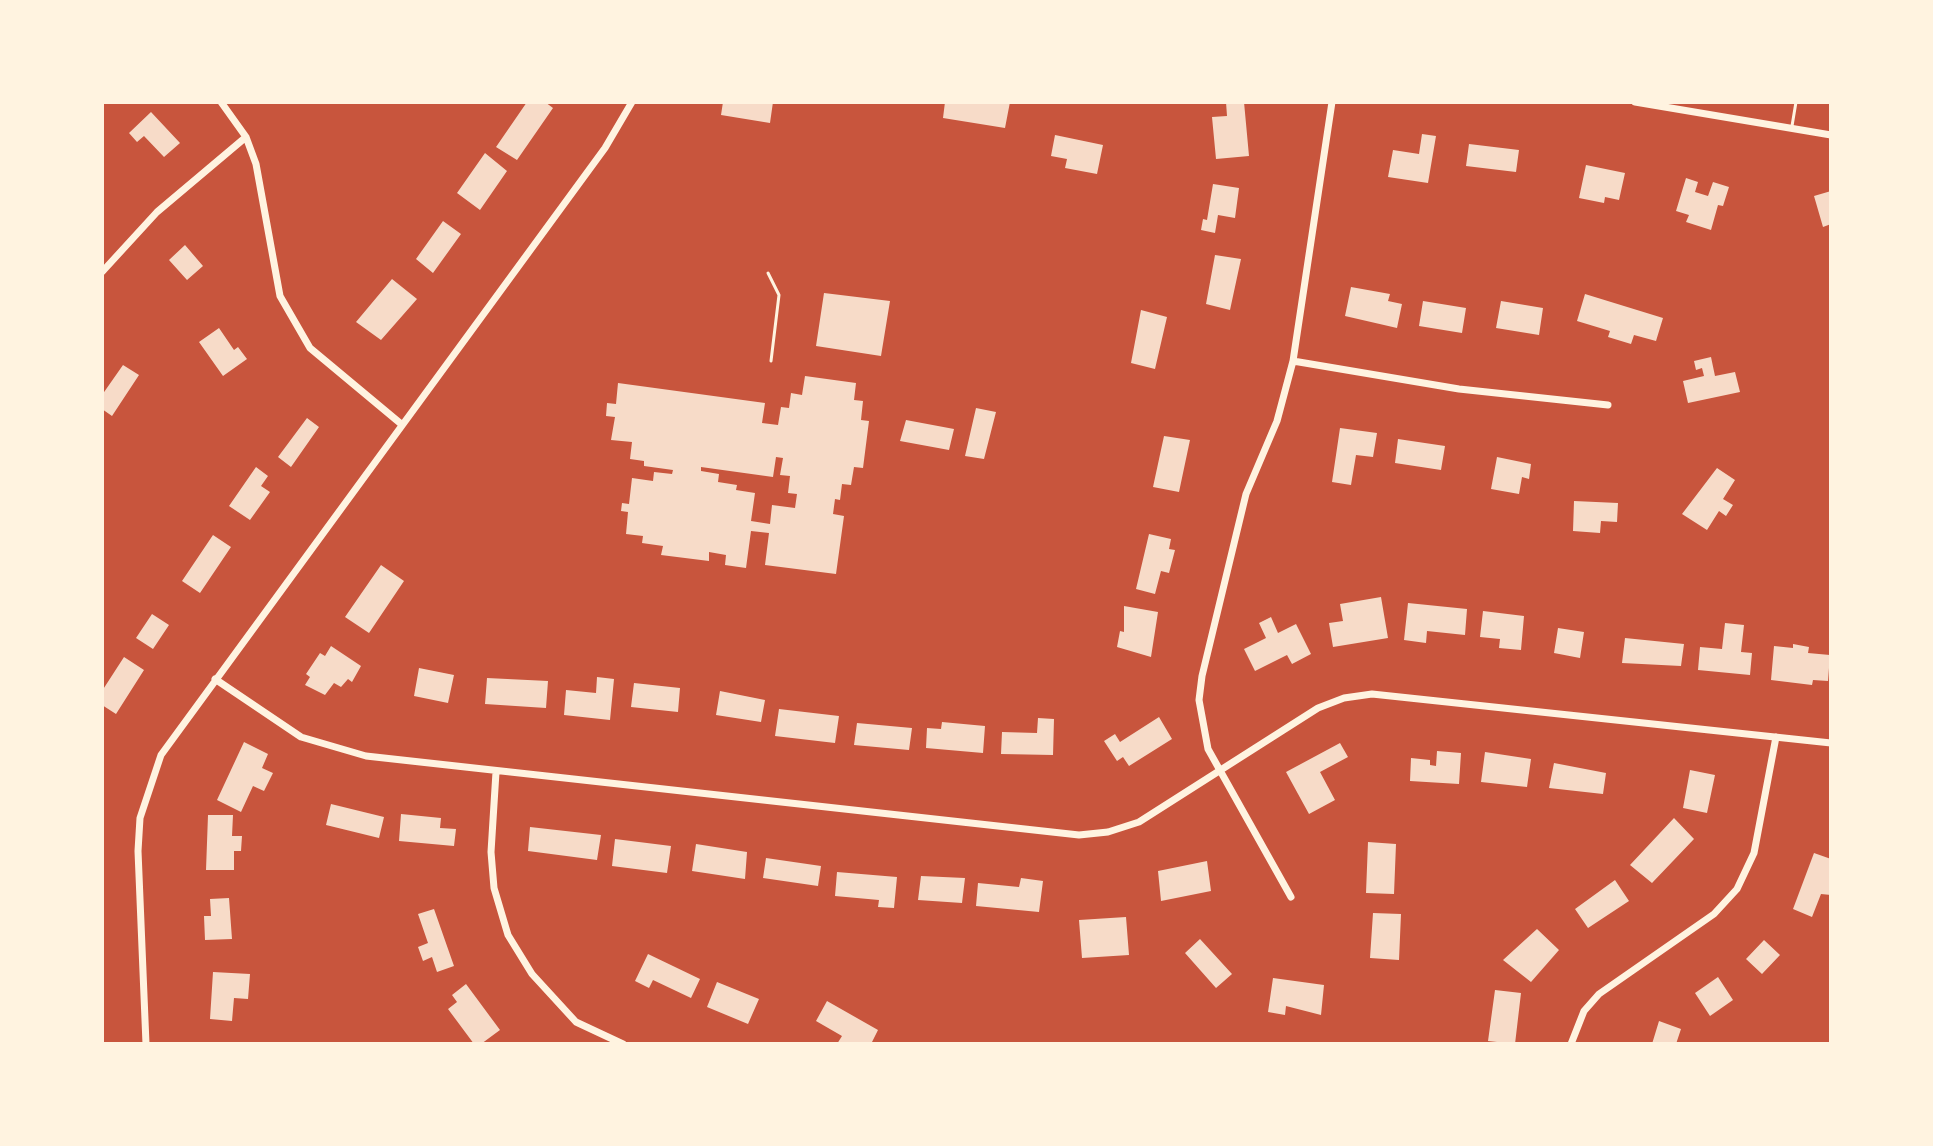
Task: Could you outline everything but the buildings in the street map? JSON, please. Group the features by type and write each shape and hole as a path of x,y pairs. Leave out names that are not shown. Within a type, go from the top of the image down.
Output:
{"street":[{"path":"221,102 246,137 256,164 280,296 310,348 400,423"},
{"path":"146,1044 138,851 140,818 161,755 400,423 605,148 632,102"},
{"path":"1291,897 1218,771 1201,725 1202,676 1246,494 1277,421 1293,361 1332,102"},
{"path":"1635,102 1831,135"},
{"path":"102,272 157,212 246,137"},
{"path":"1293,361 1459,389 1608,405"},
{"path":"215,679 277,724 326,747 366,756 1079,835 1108,832 1139,822 1318,708 1344,698 1372,694 1831,743"},
{"path":"1571,1044 1584,1011 1599,994 1714,914 1737,889 1754,853 1776,737"},
{"path":"496,772 491,852 494,888 508,935 532,974 576,1022 623,1044"}],"lane":[{"path":"1792,128 1796,102"},
{"path":"768,273 779,295 771,361"}]}
